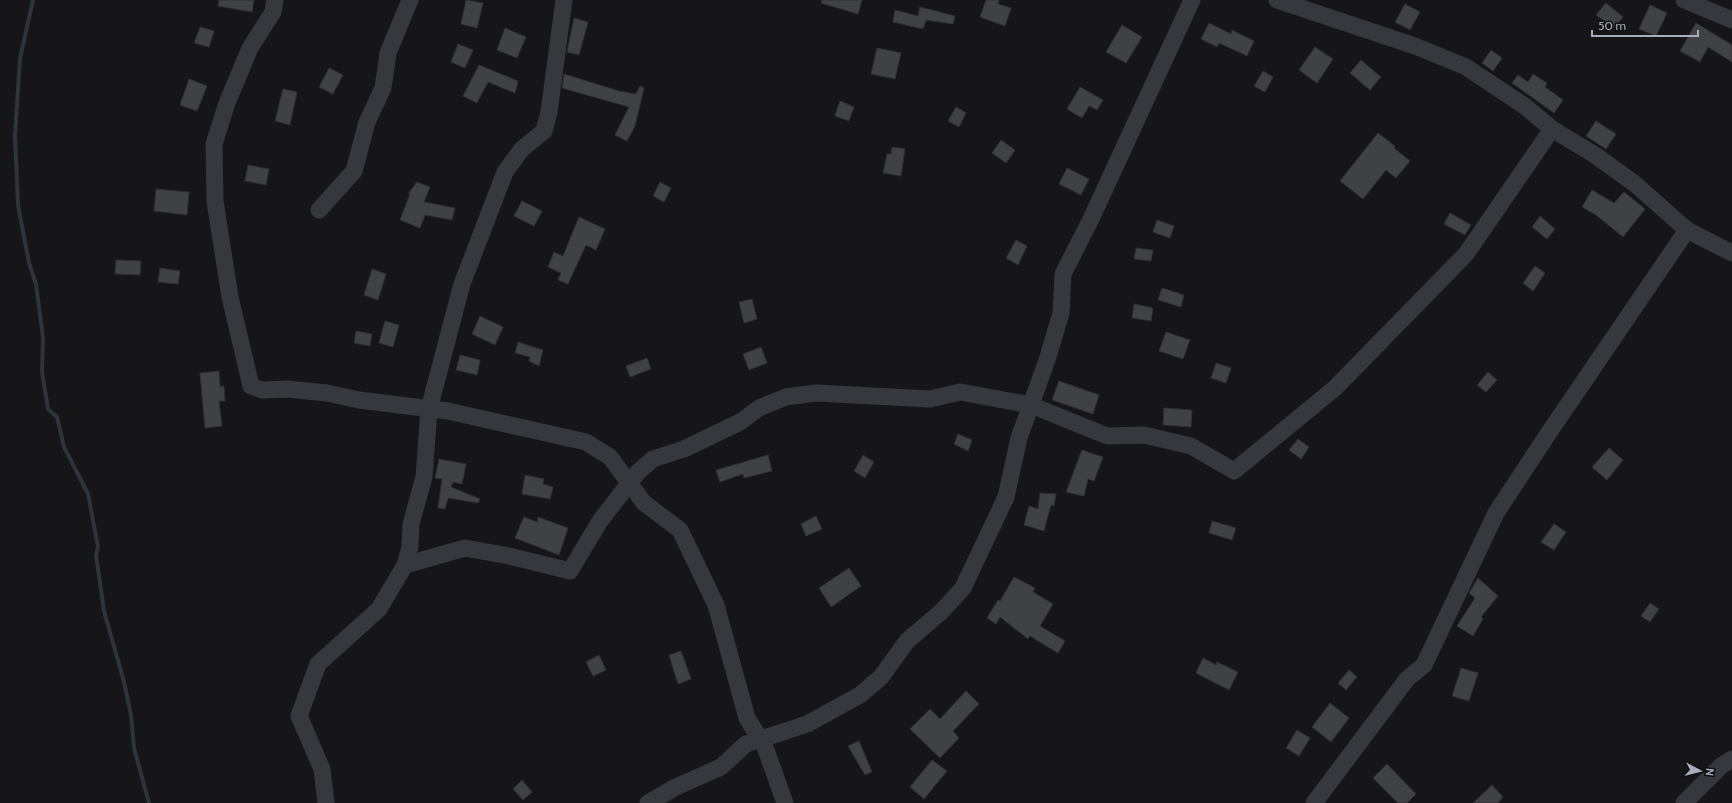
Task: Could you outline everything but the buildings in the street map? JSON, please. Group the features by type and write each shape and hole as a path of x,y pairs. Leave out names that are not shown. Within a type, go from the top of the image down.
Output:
{"street":[{"path":"275,0 273,12 250,48 232,89 214,144 216,209 230,297 251,386 262,390 287,389 327,393 359,400 429,409 525,427 586,442 610,457 630,482 644,503 680,530 716,605 747,718 760,739 773,768 785,803"},
{"path":"319,210 354,171 367,122 383,88 388,53 410,0"},
{"path":"326,803 322,769 299,716 318,664 379,609 405,565 410,547 411,524 424,477 429,409 462,284 505,172 522,148 544,131 549,112 564,0"},
{"path":"648,803 676,787 721,767 746,744 807,724 860,695 881,677 907,641 942,611 963,588 1006,497 1019,438 1047,360 1061,313 1063,274 1091,219 1192,0"},
{"path":"1276,0 1415,46 1466,67 1526,107 1552,130 1595,155 1629,180 1687,230 1732,253"},
{"path":"1684,0 1732,20"},
{"path":"405,565 465,548 508,556 570,571 600,521 638,472 654,459 684,449 740,422 758,408 786,397 816,393 930,400 960,392 1031,405 1107,436 1144,435 1191,446 1234,471 1335,388 1466,254 1552,130"},
{"path":"1314,803 1407,679 1424,665 1496,513 1687,230"},
{"path":"1684,803 1721,766 1732,759"}],"waterway":[{"path":"33,0 20,58 15,136 18,205 29,263 36,284 43,338 42,372 48,409 57,417 64,447 88,494 98,547 96,555 104,611 124,682 131,715 134,748 149,803"}]}
